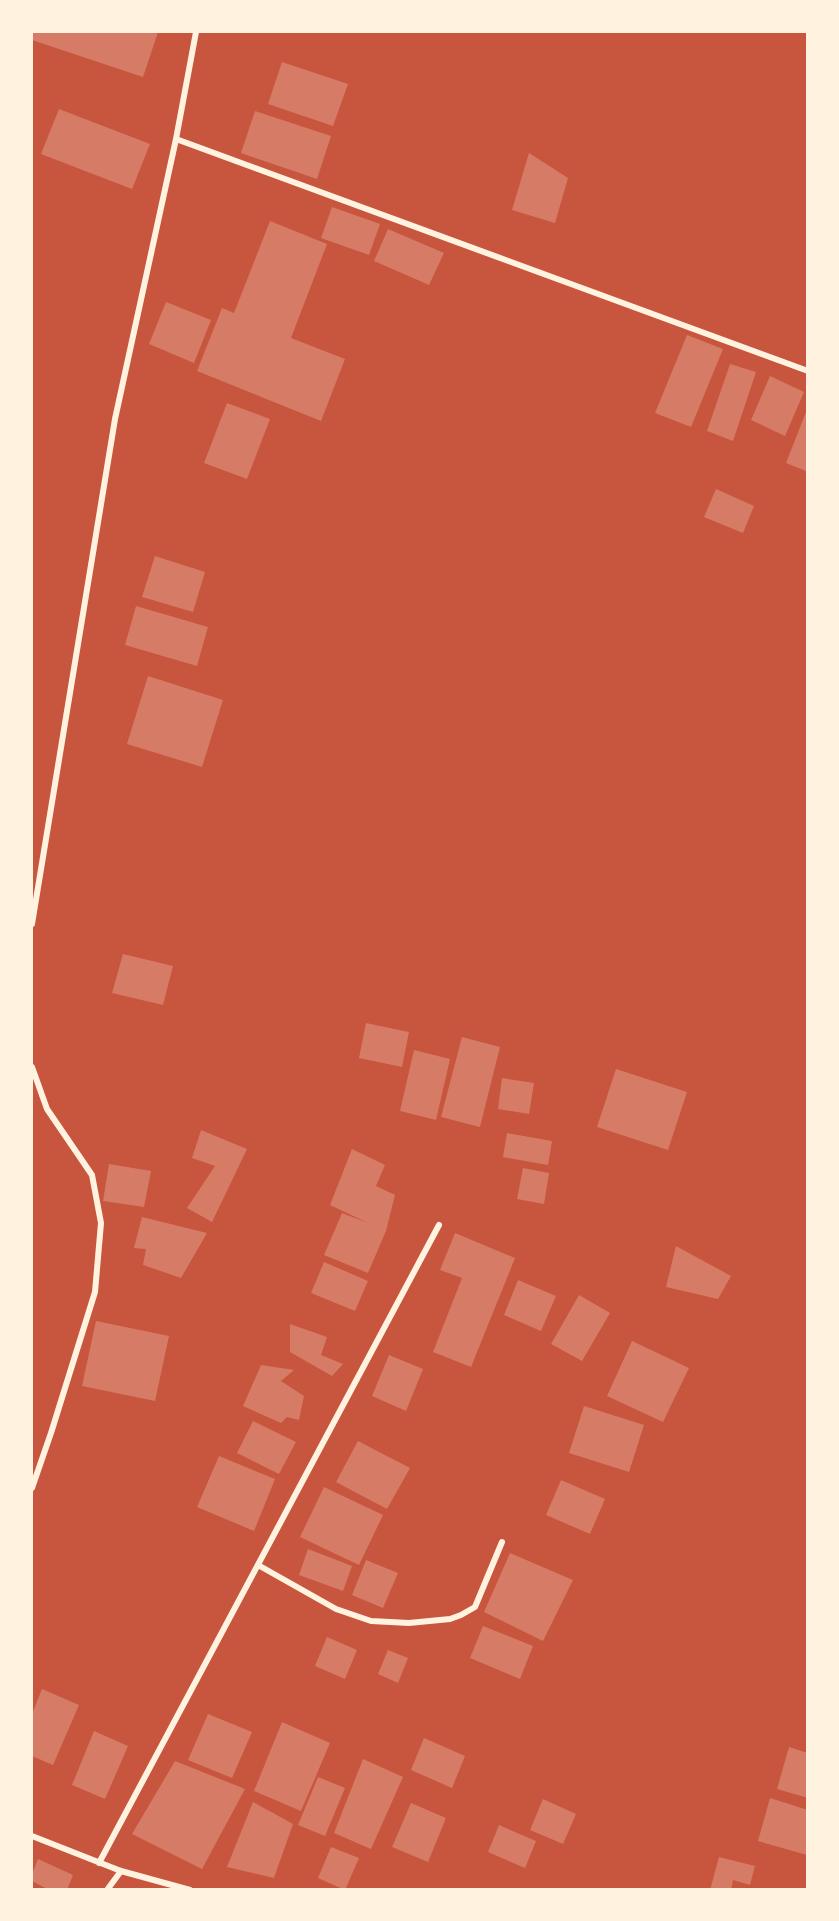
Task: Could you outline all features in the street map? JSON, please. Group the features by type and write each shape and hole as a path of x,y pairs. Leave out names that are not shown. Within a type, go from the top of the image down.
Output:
{"street":[{"path":"32,924 115,419 176,138 196,32"},
{"path":"176,138 807,371"},
{"path":"32,1067 47,1109 92,1175 101,1223 95,1292 32,1488"},
{"path":"99,1863 439,1225"},
{"path":"258,1565 336,1609 371,1621 409,1623 450,1619 475,1606 502,1542"},
{"path":"32,1836 121,1871 190,1890"},
{"path":"107,1890 121,1871"}],"building":[{"path":"32,32 158,32 143,77 32,40"},
{"path":"282,62 348,84 333,126 268,104"},
{"path":"59,109 150,144 132,189 41,154"},
{"path":"255,111 331,136 317,179 241,153"},
{"path":"529,153 568,178 555,223 512,210"},
{"path":"332,207 380,224 369,255 321,238"},
{"path":"270,221 327,244 291,338 345,359 321,421 197,371 222,308 234,313"},
{"path":"388,229 444,253 429,285 374,261"},
{"path":"166,302 211,320 194,363 149,344"},
{"path":"687,335 723,349 691,427 655,413"},
{"path":"730,364 756,372 733,441 707,431"},
{"path":"770,376 804,392 785,436 751,420"},
{"path":"227,403 270,419 247,479 204,463"},
{"path":"808,407 808,467 806,471 786,463"},
{"path":"716,489 754,506 743,533 704,517"},
{"path":"155,556 205,572 193,612 142,597"},
{"path":"136,606 208,627 197,666 125,645"},
{"path":"148,676 223,700 202,767 127,744"},
{"path":"123,954 173,966 163,1005 112,993"},
{"path":"366,1023 409,1032 402,1067 359,1058"},
{"path":"462,1037 500,1047 480,1127 441,1117"},
{"path":"414,1050 450,1059 436,1120 400,1111"},
{"path":"616,1069 687,1092 668,1150 597,1127"},
{"path":"502,1078 534,1083 529,1114 498,1109"},
{"path":"201,1130 247,1149 212,1222 187,1208 215,1166 192,1158"},
{"path":"507,1133 552,1141 548,1165 503,1157"},
{"path":"352,1149 385,1165 376,1186 395,1195 386,1231 368,1273 324,1255 342,1213 368,1223 330,1205"},
{"path":"109,1164 151,1171 144,1207 103,1201"},
{"path":"523,1168 549,1173 544,1204 517,1199"},
{"path":"142,1217 207,1233 181,1278 143,1265 146,1249 134,1248"},
{"path":"455,1233 515,1258 471,1367 433,1352 462,1278 440,1270"},
{"path":"676,1246 731,1276 718,1299 666,1287"},
{"path":"324,1262 368,1281 355,1311 311,1293"},
{"path":"518,1280 556,1296 541,1331 504,1315"},
{"path":"579,1295 610,1313 582,1361 551,1344"},
{"path":"96,1321 169,1336 155,1401 82,1386"},
{"path":"290,1324 327,1337 321,1355 343,1364 332,1376 290,1352"},
{"path":"632,1341 689,1368 663,1422 607,1396"},
{"path":"389,1355 423,1369 406,1411 372,1396"},
{"path":"261,1365 294,1370 281,1381 304,1396 299,1420 287,1417 281,1423 243,1406"},
{"path":"584,1406 644,1425 629,1472 569,1453"},
{"path":"253,1421 296,1442 279,1474 237,1453"},
{"path":"358,1441 410,1468 387,1509 336,1482"},
{"path":"219,1456 275,1479 254,1531 197,1507"},
{"path":"561,1480 605,1499 590,1534 546,1515"},
{"path":"324,1487 383,1515 359,1565 300,1537"},
{"path":"308,1549 352,1566 343,1591 299,1575"},
{"path":"510,1553 573,1580 543,1641 484,1612"},
{"path":"366,1560 398,1573 383,1608 352,1595"},
{"path":"483,1626 533,1646 520,1679 470,1658"},
{"path":"327,1637 357,1650 345,1679 315,1666"},
{"path":"388,1650 408,1658 398,1683 378,1674"},
{"path":"42,1689 79,1705 53,1765 32,1756 32,1714"},
{"path":"208,1714 252,1732 232,1778 188,1760"},
{"path":"282,1722 330,1743 301,1811 254,1791"},
{"path":"94,1731 128,1746 105,1799 72,1785"},
{"path":"424,1738 465,1756 452,1788 411,1770"},
{"path":"789,1747 808,1753 808,1798 777,1789"},
{"path":"363,1759 403,1777 371,1849 334,1833"},
{"path":"175,1761 245,1789 202,1869 132,1834"},
{"path":"318,1777 345,1788 325,1836 298,1825"},
{"path":"770,1798 808,1810 807,1855 758,1841"},
{"path":"543,1799 576,1814 563,1844 530,1830"},
{"path":"253,1802 293,1824 274,1878 227,1867"},
{"path":"411,1803 446,1818 428,1862 392,1847"},
{"path":"499,1825 536,1841 525,1868 488,1852"},
{"path":"331,1847 359,1858 345,1890 318,1878"},
{"path":"719,1857 755,1866 750,1885 733,1880 731,1890 710,1890"},
{"path":"38,1859 73,1875 67,1890 49,1890 32,1881 32,1874"}]}
